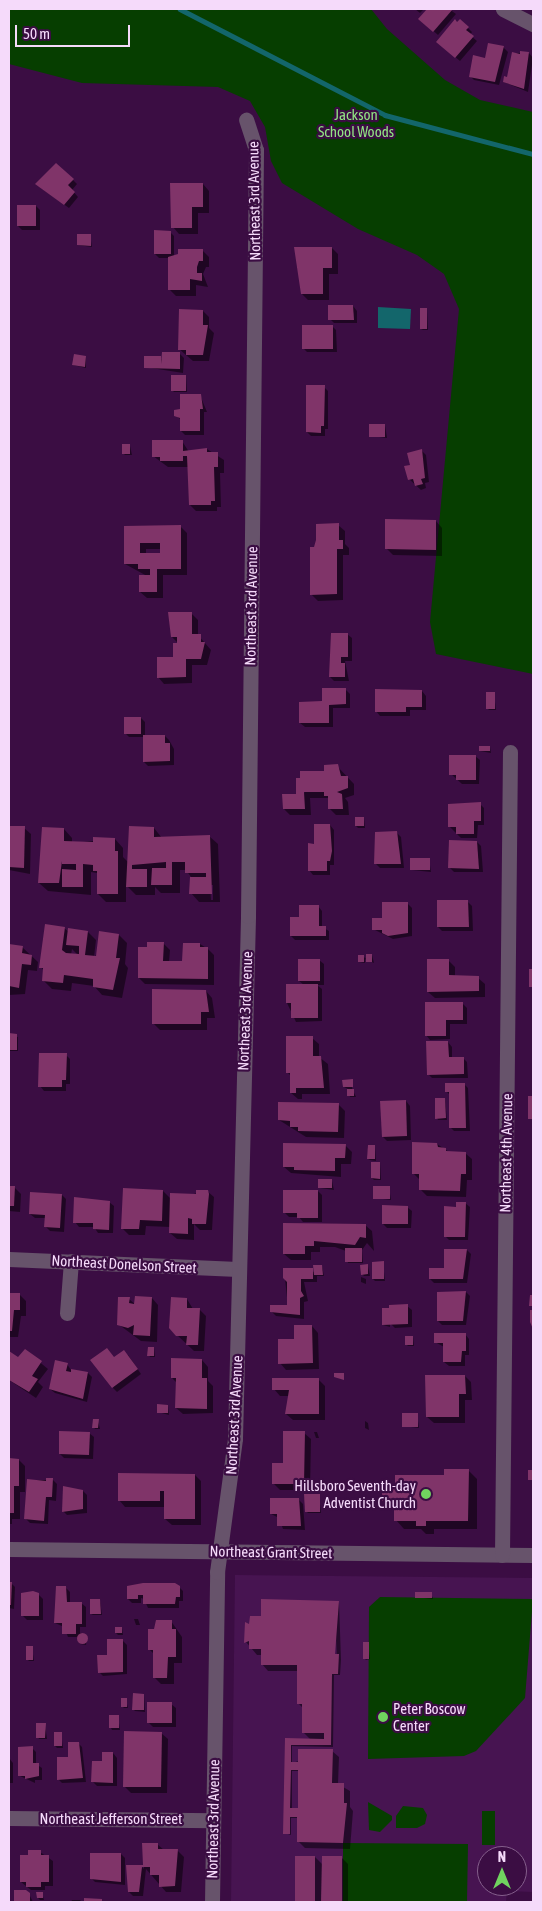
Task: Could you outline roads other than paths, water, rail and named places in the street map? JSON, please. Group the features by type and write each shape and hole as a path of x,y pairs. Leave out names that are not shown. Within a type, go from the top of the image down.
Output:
{"street":[{"path":"503,9 533,24"},
{"name":"Northeast 3rd Avenue","path":"212,1902 217,1572 235,1438 248,916 256,150 246,120"},
{"name":"Northeast 4th Avenue","path":"502,1555 510,752"},
{"name":"Northeast Donelson Street","path":"9,1258 238,1269"},
{"path":"67,1313 71,1261"},
{"name":"Northeast Grant Street","path":"9,1548 533,1555"},
{"name":"Northeast Jefferson Street","path":"9,1818 213,1820"}],"waterway":[{"path":"180,9 385,115 533,154"}],"place":[{"name":"Hillsboro Seventh-day Adventist Church","path":"426,1494"},
{"name":"Peter Boscow Center","path":"383,1717"}],"park label":[{"name":"Jackson School Woods","path":"356,122"}]}
